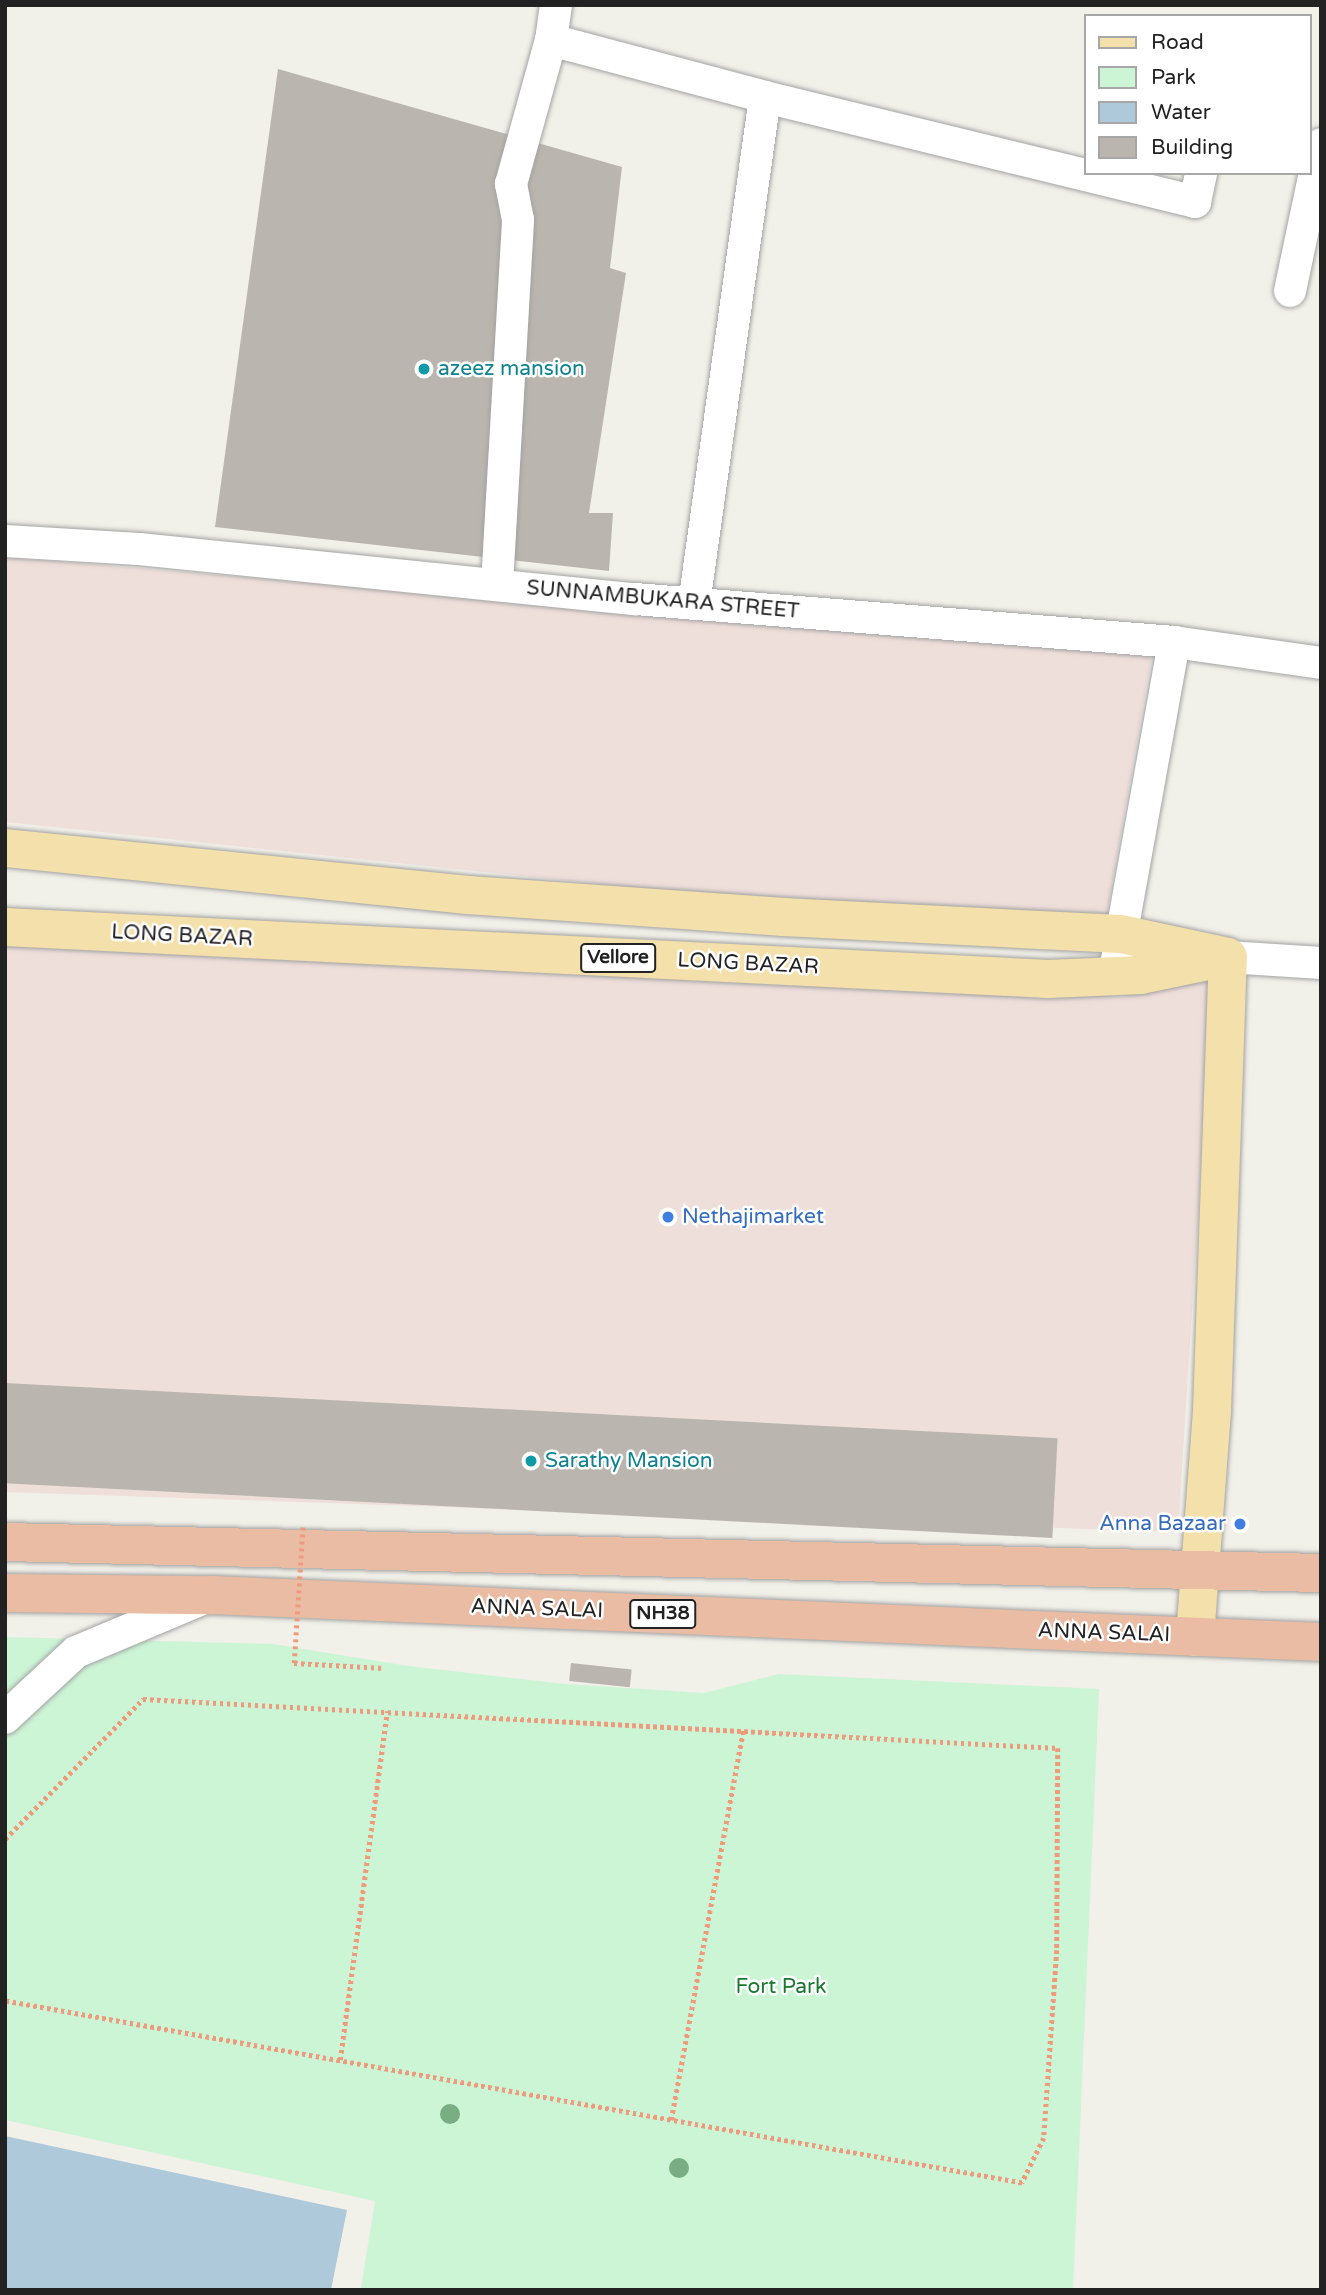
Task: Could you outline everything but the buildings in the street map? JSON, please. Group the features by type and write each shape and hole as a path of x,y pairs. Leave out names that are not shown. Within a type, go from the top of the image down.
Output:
{"highway":[{"path":"5,1542 427,1554 1202,1568 1321,1573"},
{"name":"ANNA SALAI","path":"5,1593 212,1595 1321,1642"}],"main road":[{"path":"5,848 469,895 783,917 1121,934 1228,957 1212,1411 1195,1637"},
{"name":"LONG BAZAR","path":"5,927 1048,979 1141,975 1228,957"}],"street":[{"path":"497,585 517,220 510,184 551,40 556,5"},
{"path":"551,40 765,97 1084,175"},
{"path":"694,604 765,97"},
{"path":"1290,291 1321,143"},
{"path":"1084,175 1195,202 1200,175"},
{"name":"SUNNAMBUKARA STREET","path":"5,541 139,549 694,604 1174,642 1321,663"},
{"path":"1114,976 1174,642"},
{"name":"LONG BAZAR","path":"1228,957 1321,963"},
{"path":"5,1718 76,1652 212,1595"}],"path":[{"path":"303,1525 295,1663 384,1668"},
{"path":"5,1839 143,1699 1058,1748 1057,1950 1044,2138 1022,2183 5,2001"},
{"path":"340,2061 387,1711"},
{"path":"671,2120 743,1730"}],"shaded area":[{"path":"5,557 1152,654 1106,919 753,900 5,822"},
{"path":"5,941 1122,997 1213,978 1178,1532 5,1492"}],"green space":[{"name":"Fort Park","path":"5,1637 273,1644 408,1666 565,1684 704,1693 779,1674 1099,1689 1073,2290 361,2288 375,2201 5,2120"}],"water":[{"path":"5,2136 347,2210 331,2290 5,2290"}],"place":[{"name":"azeez mansion","path":"424,369"},
{"name":"Nethajimarket","path":"668,1217"},
{"name":"Sarathy Mansion","path":"531,1461"},
{"name":"Anna Bazaar","path":"1240,1524"}]}
